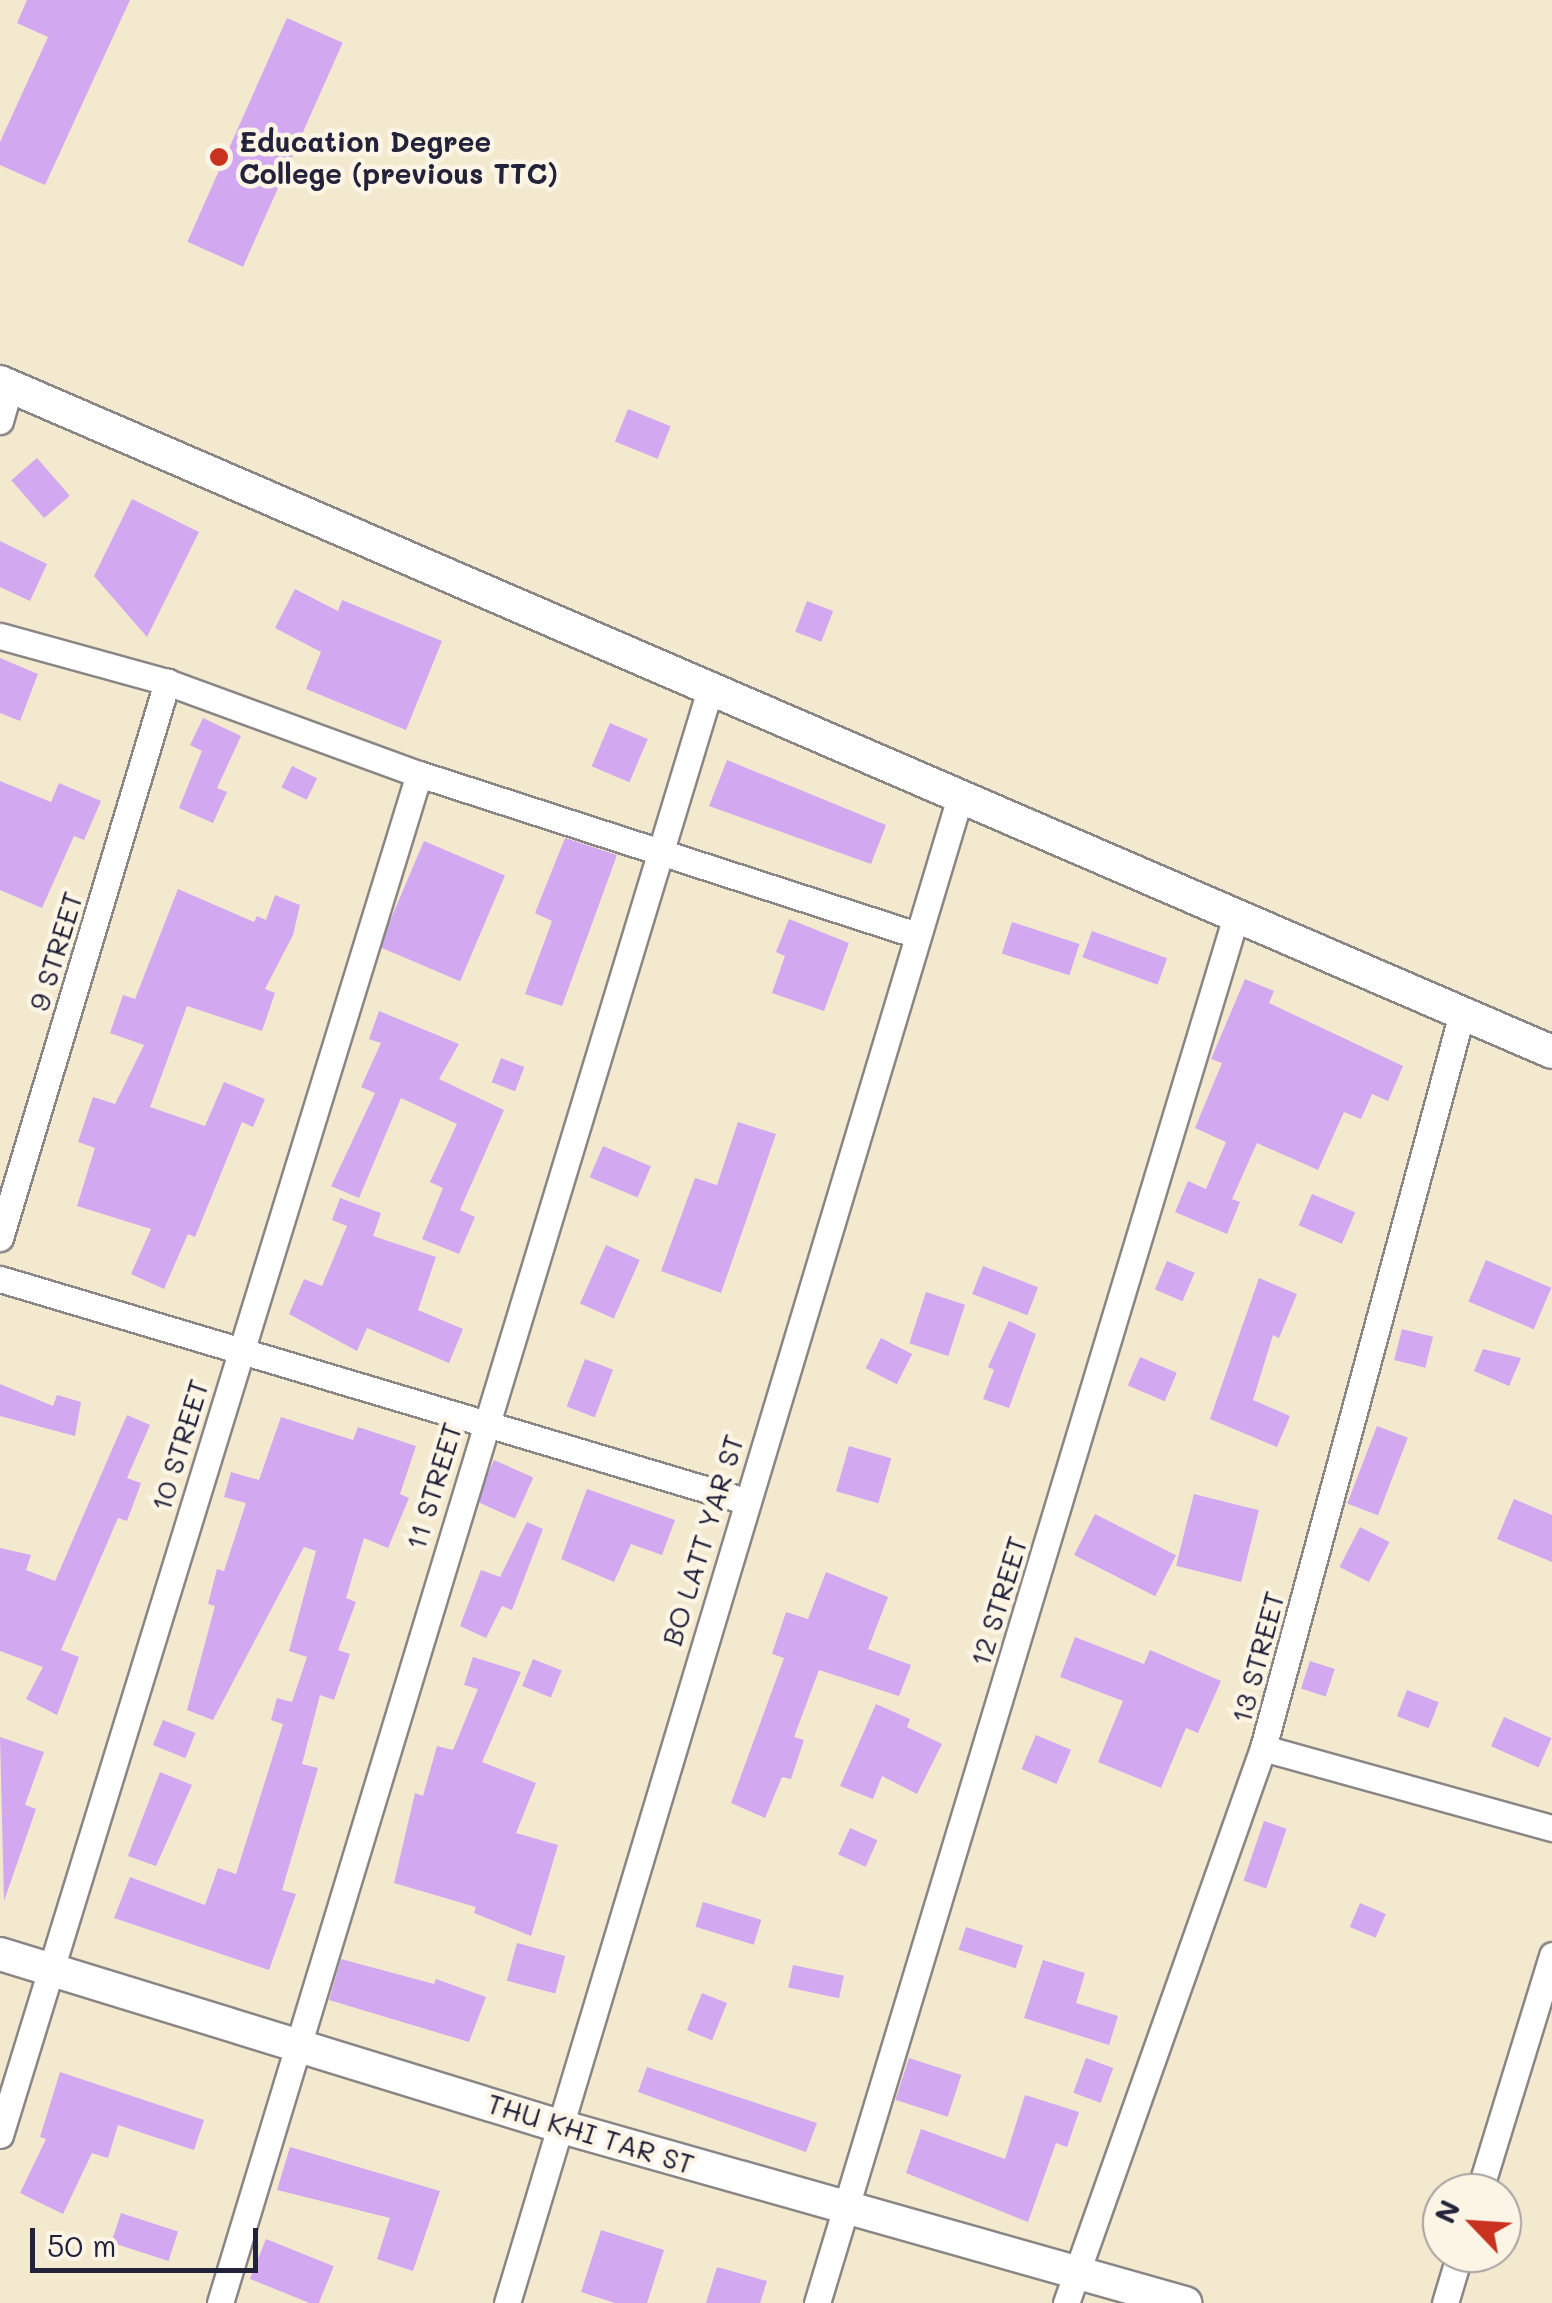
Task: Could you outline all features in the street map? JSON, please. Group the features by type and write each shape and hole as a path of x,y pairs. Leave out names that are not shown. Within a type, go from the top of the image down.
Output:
{"street":[{"path":"0,421 5,385 1552,1052"},
{"path":"0,636 167,682 419,774 917,935"},
{"name":"9 STREET","path":"0,1238 167,682"},
{"name":"11 STREET","path":"220,2303 710,688"},
{"name":"10 STREET","path":"0,2134 419,774"},
{"name":"BO LATT YAR ST","path":"507,2303 960,796"},
{"name":"12 STREET","path":"817,2303 1236,916"},
{"name":"13 STREET","path":"1070,2288 1264,1748 1462,1012"},
{"path":"0,1278 745,1501"},
{"path":"1264,1748 1552,1828"},
{"name":"THU KHI TAR ST","path":"0,1954 298,2041 559,2126 846,2207 1070,2288 1185,2303"},
{"path":"1485,2173 1552,1955"},
{"path":"1445,2303 1454,2273"}],"building":[{"path":"27,0 130,0 45,185 0,165 0,142 48,37 17,23"},
{"path":"287,18 343,43 243,267 187,242"},
{"path":"628,409 671,426 658,459 615,441"},
{"path":"37,458 70,496 44,518 11,480"},
{"path":"132,499 199,532 147,637 94,576"},
{"path":"0,541 47,564 30,601 0,587"},
{"path":"295,589 338,611 342,600 442,641 406,730 306,689 321,652 275,628"},
{"path":"807,601 833,611 821,642 795,632"},
{"path":"0,658 38,674 20,721 0,713"},
{"path":"203,718 241,736 217,788 227,792 213,823 179,808 202,751 190,745"},
{"path":"610,723 648,739 629,782 592,766"},
{"path":"727,760 886,825 871,864 709,806"},
{"path":"292,766 317,778 307,800 281,788"},
{"path":"0,781 51,802 59,783 101,801 84,840 74,836 42,908 0,890"},
{"path":"565,838 617,855 562,1006 525,994 552,921 535,913"},
{"path":"424,841 505,875 460,981 379,947"},
{"path":"178,889 254,922 257,916 266,920 275,895 300,905 293,935 265,989 275,993 262,1031 187,1006 150,1107 205,1126 224,1082 265,1099 253,1127 242,1122 195,1237 188,1234 164,1289 131,1274 151,1229 77,1206 95,1148 78,1142 93,1097 115,1104 144,1045 110,1033 123,995 135,999"},
{"path":"789,919 849,943 824,1011 772,993 785,956 776,952"},
{"path":"1012,922 1080,944 1069,975 1002,953"},
{"path":"1092,931 1167,958 1158,985 1082,957"},
{"path":"1245,979 1274,991 1269,1003 1403,1066 1388,1101 1372,1094 1361,1119 1344,1112 1318,1170 1257,1143 1232,1199 1240,1202 1227,1234 1175,1212 1188,1181 1206,1189 1226,1142 1195,1128 1222,1063 1211,1059"},
{"path":"379,1011 459,1044 439,1079 504,1110 460,1210 475,1217 459,1254 422,1239 443,1188 430,1182 457,1124 401,1098 359,1198 331,1186 375,1093 361,1087 381,1043 369,1039"},
{"path":"501,1058 524,1067 515,1091 492,1082"},
{"path":"738,1122 776,1134 721,1293 661,1271 695,1178 717,1185"},
{"path":"603,1146 651,1166 638,1198 590,1177"},
{"path":"1312,1194 1355,1212 1342,1244 1299,1225"},
{"path":"340,1198 381,1213 373,1236 436,1257 418,1310 463,1329 449,1363 367,1328 357,1351 289,1314 304,1279 322,1286 347,1226 332,1220"},
{"path":"606,1245 640,1260 614,1319 580,1303"},
{"path":"1486,1260 1551,1288 1534,1329 1468,1301"},
{"path":"1167,1261 1195,1273 1183,1301 1155,1290"},
{"path":"983,1266 1038,1287 1027,1315 972,1294"},
{"path":"1259,1278 1297,1294 1279,1338 1273,1335 1253,1400 1290,1416 1277,1447 1210,1419"},
{"path":"926,1292 965,1305 948,1356 909,1343"},
{"path":"1009,1321 1036,1334 1009,1408 983,1399 994,1370 988,1367"},
{"path":"1402,1329 1433,1337 1425,1368 1394,1360"},
{"path":"881,1338 912,1354 897,1384 866,1368"},
{"path":"1483,1349 1521,1358 1509,1386 1474,1371"},
{"path":"1140,1357 1177,1373 1165,1401 1128,1386"},
{"path":"585,1359 613,1370 595,1417 567,1407"},
{"path":"0,1384 53,1406 57,1395 81,1402 75,1436 0,1416"},
{"path":"127,1415 150,1425 127,1478 141,1483 127,1521 118,1518 61,1650 79,1657 57,1715 26,1699 43,1667 0,1651 0,1548 31,1555 26,1570 55,1581"},
{"path":"281,1417 353,1440 358,1427 416,1446 400,1494 409,1498 388,1548 364,1538 346,1598 356,1602 338,1650 350,1654 334,1700 320,1695 302,1764 318,1768 282,1890 296,1894 269,1970 114,1918 130,1877 205,1905 218,1868 236,1874 283,1724 271,1720 277,1698 292,1702 307,1657 289,1651 316,1551 304,1547 213,1720 187,1710 215,1606 208,1604 217,1569 224,1571 246,1503 224,1497 231,1472 259,1480"},
{"path":"1377,1426 1408,1438 1378,1515 1347,1503"},
{"path":"849,1446 891,1458 878,1503 836,1491"},
{"path":"494,1460 533,1477 515,1519 476,1501"},
{"path":"587,1489 675,1520 662,1555 631,1544 614,1582 561,1559"},
{"path":"1194,1494 1259,1510 1241,1582 1176,1566"},
{"path":"1514,1499 1552,1515 1552,1562 1497,1539"},
{"path":"1095,1514 1176,1555 1155,1596 1074,1555"},
{"path":"527,1522 543,1529 512,1610 502,1606 486,1638 460,1626 481,1570 500,1577"},
{"path":"1360,1527 1389,1542 1369,1582 1340,1567"},
{"path":"826,1572 888,1597 868,1649 911,1665 899,1696 819,1670 794,1737 804,1740 791,1779 782,1777 765,1818 731,1803 784,1658 772,1654 786,1612 808,1619"},
{"path":"1075,1637 1144,1664 1150,1650 1221,1681 1198,1733 1186,1728 1161,1788 1098,1762 1123,1701 1060,1677"},
{"path":"473,1657 521,1672 482,1762 536,1783 516,1833 558,1845 531,1936 474,1913 476,1907 394,1883 415,1793 423,1796 437,1746 453,1750 478,1689 464,1685"},
{"path":"533,1659 562,1671 551,1698 522,1686"},
{"path":"1310,1661 1335,1669 1326,1697 1301,1689"},
{"path":"1407,1690 1439,1702 1429,1728 1397,1716"},
{"path":"876,1704 910,1719 907,1727 942,1744 917,1794 882,1776 873,1799 840,1786"},
{"path":"1504,1717 1552,1738 1538,1767 1491,1746"},
{"path":"163,1720 195,1733 185,1758 153,1745"},
{"path":"1036,1735 1071,1750 1057,1784 1022,1769"},
{"path":"0,1737 44,1752 25,1805 36,1809 4,1901"},
{"path":"160,1772 192,1785 156,1866 128,1856"},
{"path":"1264,1821 1287,1829 1266,1888 1243,1881"},
{"path":"850,1828 877,1840 866,1867 838,1854"},
{"path":"703,1902 761,1920 754,1945 695,1927"},
{"path":"1360,1903 1386,1914 1376,1938 1350,1927"},
{"path":"966,1927 1023,1946 1016,1968 959,1950"},
{"path":"517,1943 565,1956 555,1994 507,1981"},
{"path":"341,1959 434,1984 436,1979 486,1997 469,2042 329,2000"},
{"path":"1043,1960 1085,1973 1076,2003 1118,2016 1109,2045 1024,2018"},
{"path":"793,1965 844,1976 839,1998 788,1987"},
{"path":"702,1993 727,2003 712,2040 687,2030"},
{"path":"909,2058 961,2075 948,2117 895,2100"},
{"path":"1086,2058 1113,2068 1101,2103 1073,2093"},
{"path":"647,2067 817,2123 806,2152 638,2092"},
{"path":"60,2072 204,2120 194,2150 118,2125 108,2158 92,2153 63,2214 20,2193 46,2139 40,2137"},
{"path":"1025,2095 1079,2112 1067,2147 1056,2143 1028,2222 906,2173 921,2129 1005,2159"},
{"path":"290,2147 440,2191 413,2271 377,2259 390,2218 277,2190"},
{"path":"121,2213 178,2232 168,2261 111,2242"},
{"path":"601,2230 664,2250 647,2303 615,2303 581,2292"},
{"path":"266,2239 334,2266 319,2303 310,2303 250,2279"},
{"path":"717,2267 767,2281 760,2303 706,2303"}],"place":[{"name":"Education Degree College (previous TTC)","path":"219,157"}]}
